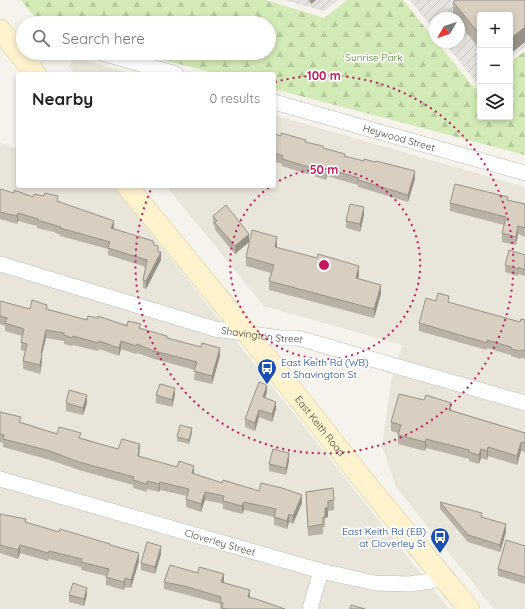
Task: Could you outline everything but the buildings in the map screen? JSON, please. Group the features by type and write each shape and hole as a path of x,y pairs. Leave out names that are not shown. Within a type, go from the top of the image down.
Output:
{"main road":[{"path":"0,30 16,46"},
{"name":"East Keith Road","path":"129,188 247,333 368,486 469,609"}],"street":[{"path":"127,60 169,72"},
{"name":"Heywood Street","path":"276,103 525,173"},
{"name":"Shavington Street","path":"0,264 215,329 281,338 298,338 525,403"},
{"name":"Cloverley Street","path":"0,479 322,571 375,583 409,584 432,581 442,575"},
{"path":"310,609 322,571"}],"shaded area":[{"path":"284,0 339,0 324,11"},
{"path":"410,0 525,0 525,47 513,55 513,12 477,12 476,82 449,48 465,48 465,12 429,12 429,24"},
{"path":"72,60 84,60 126,72 73,72 69,67"},
{"path":"276,116 525,187 525,609 494,609 396,487 382,446 391,382 402,345 264,306 168,188 276,188"},
{"path":"0,143 16,148 16,188 115,188 449,609 0,609"}],"green space":[{"name":"Sunrise Park","path":"21,0 266,0 324,18 347,0 403,0 429,32 429,48 442,48 475,89 477,87 477,120 513,120 513,60 525,51 525,155 276,90 276,72 209,72 164,60 276,60 276,16 34,16"}],"place":[{"name":"East Keith Rd (WB) at Shavington St","path":"267,385"},
{"name":"East Keith Rd (EB) at Cloverley St","path":"440,554"}]}
